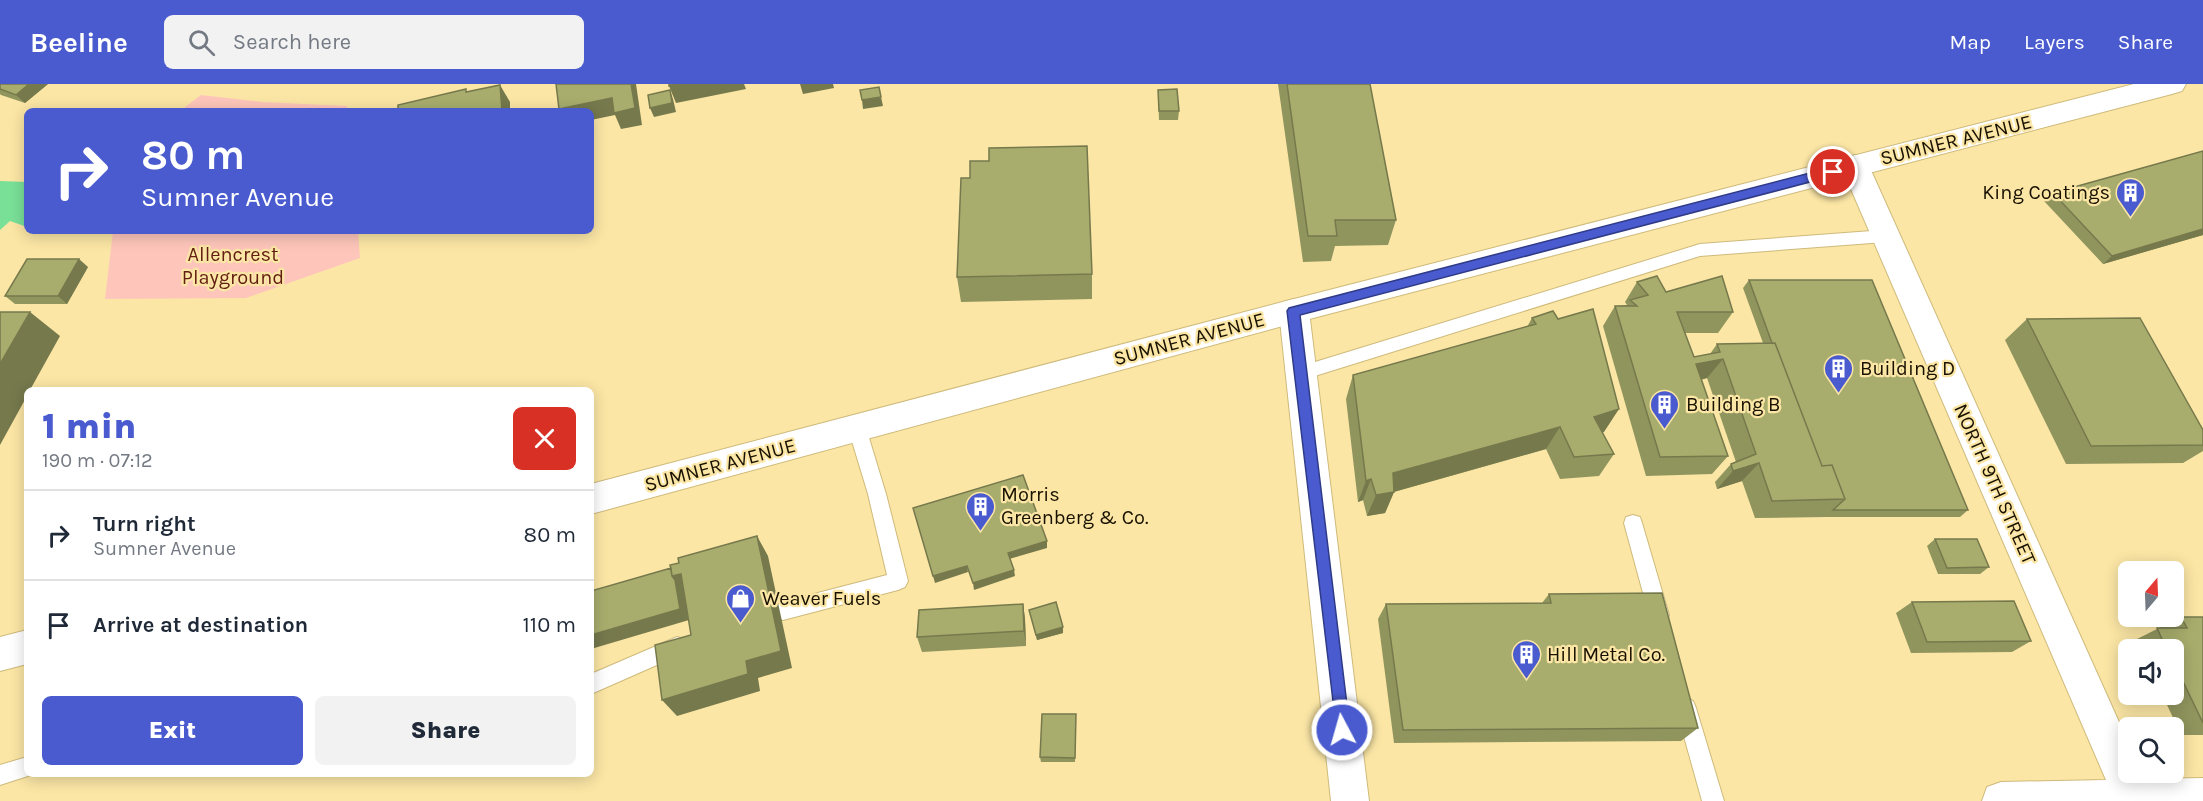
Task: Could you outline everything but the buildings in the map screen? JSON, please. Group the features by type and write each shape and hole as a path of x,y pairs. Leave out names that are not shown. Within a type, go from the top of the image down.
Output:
{"street":[{"name":"SUMNER AVENUE","path":"594,498 1294,311 2172,84"},
{"name":"NORTH 9TH STREET","path":"1855,166 2135,800"},
{"path":"1294,311 1350,801"},
{"path":"0,654 24,648"},
{"path":"2001,801 2203,797"}],"lane":[{"path":"1302,373 1700,250 1886,236"},
{"path":"783,611 898,580 877,494 857,428"},
{"path":"1633,523 1665,634"},
{"path":"594,683 699,637"},
{"path":"1681,690 1713,801"},
{"path":"0,775 24,768"}],"green space":[{"path":"201,95 262,102 347,106 347,108 184,108"},
{"name":"Allencrest Playground","path":"113,234 358,234 360,258 246,298 105,299"}],"shaded area":[{"path":"0,181 24,182 24,226 10,221 0,230"}],"place":[{"name":"King Coatings","path":"2131,218"},
{"name":"Building D","path":"1839,394"},
{"name":"Building B","path":"1665,430"},
{"name":"Morris Greenberg & Co.","path":"980,532"},
{"name":"Weaver Fuels","path":"741,624"},
{"name":"Hill Metal Co.","path":"1526,680"}],"route":[{"path":"1342,730 1294,311 1833,172"}]}
